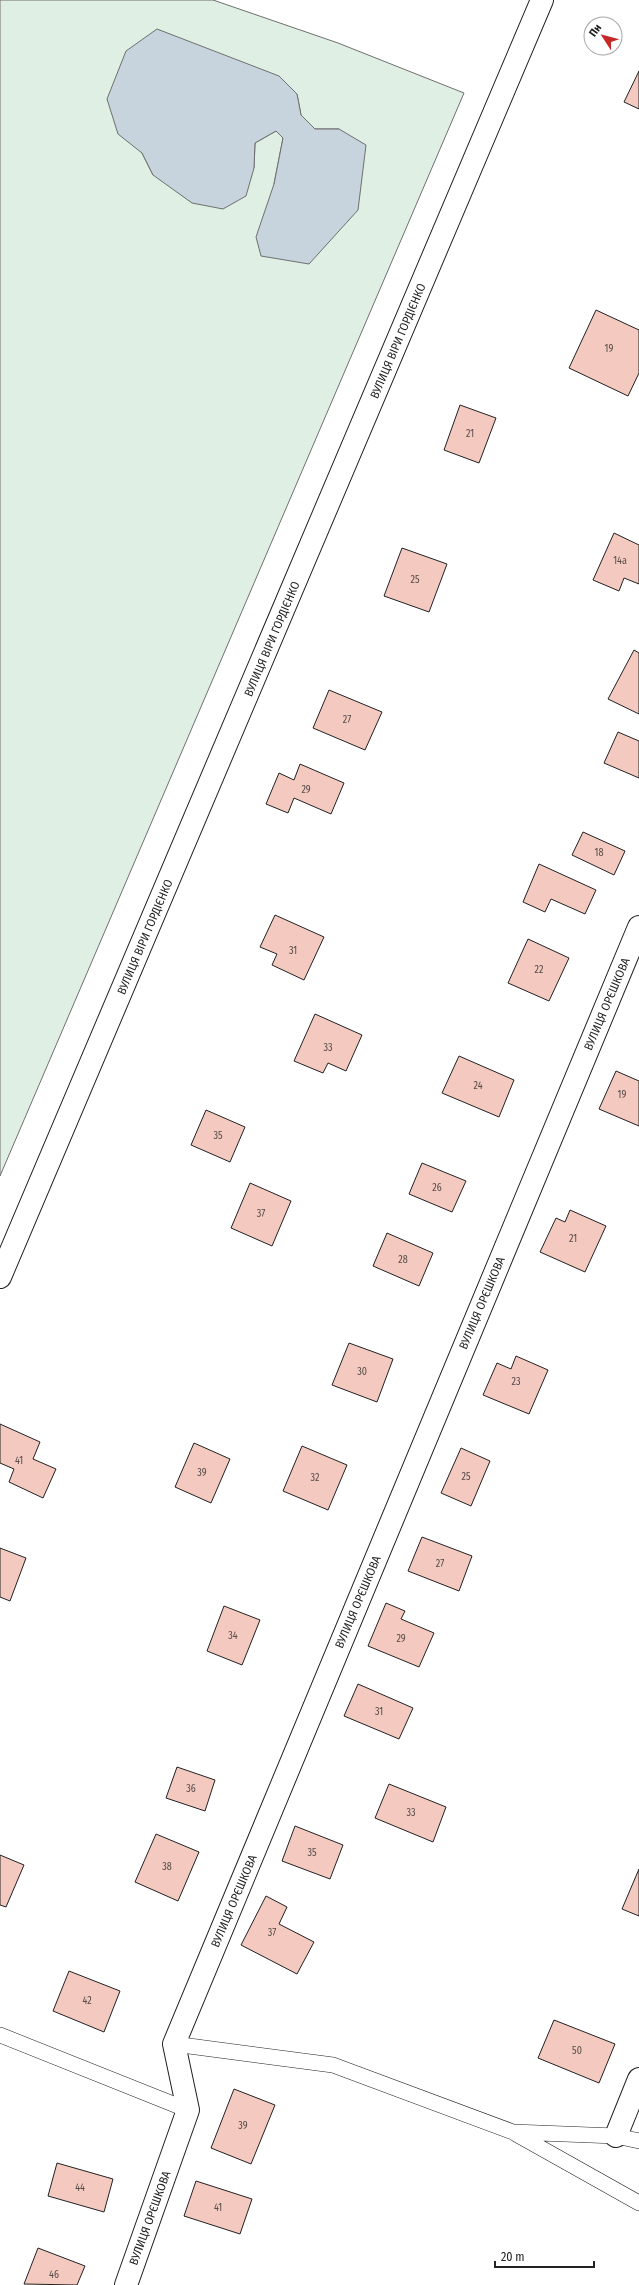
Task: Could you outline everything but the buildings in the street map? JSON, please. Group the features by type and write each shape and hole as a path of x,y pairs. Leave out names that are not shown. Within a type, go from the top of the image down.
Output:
{"street":[{"name":"ВУЛИЦЯ ВІРИ ГОРДІЄНКО","path":"0,1277 542,0"},
{"name":"ВУЛИЦЯ ОРЄШКОВА","path":"174,2044 639,927"},
{"path":"174,2044 188,2110"},
{"path":"616,2136 639,2079"},
{"name":"ВУЛИЦЯ ОРЄШКОВА","path":"126,2285 188,2110"}],"lane":[{"path":"0,2035 188,2110"},
{"path":"174,2044 333,2065 513,2132 639,2203"},
{"path":"513,2132 616,2136 639,2141"}],"green space":[{"path":"0,0 213,0 338,43 464,93 0,1176","holes":["297,94 301,115 315,129 339,129 274,184 283,138 276,131 255,143 254,168 153,175 142,153"]}],"shaded area":[{"path":"157,29 279,76 297,94 301,115 315,129 339,129 366,145 358,210 309,264 261,256 256,237 274,184 283,138 276,131 255,143 254,168 246,196 223,209 192,203 153,175 142,153 118,134 107,99 126,51"}]}
